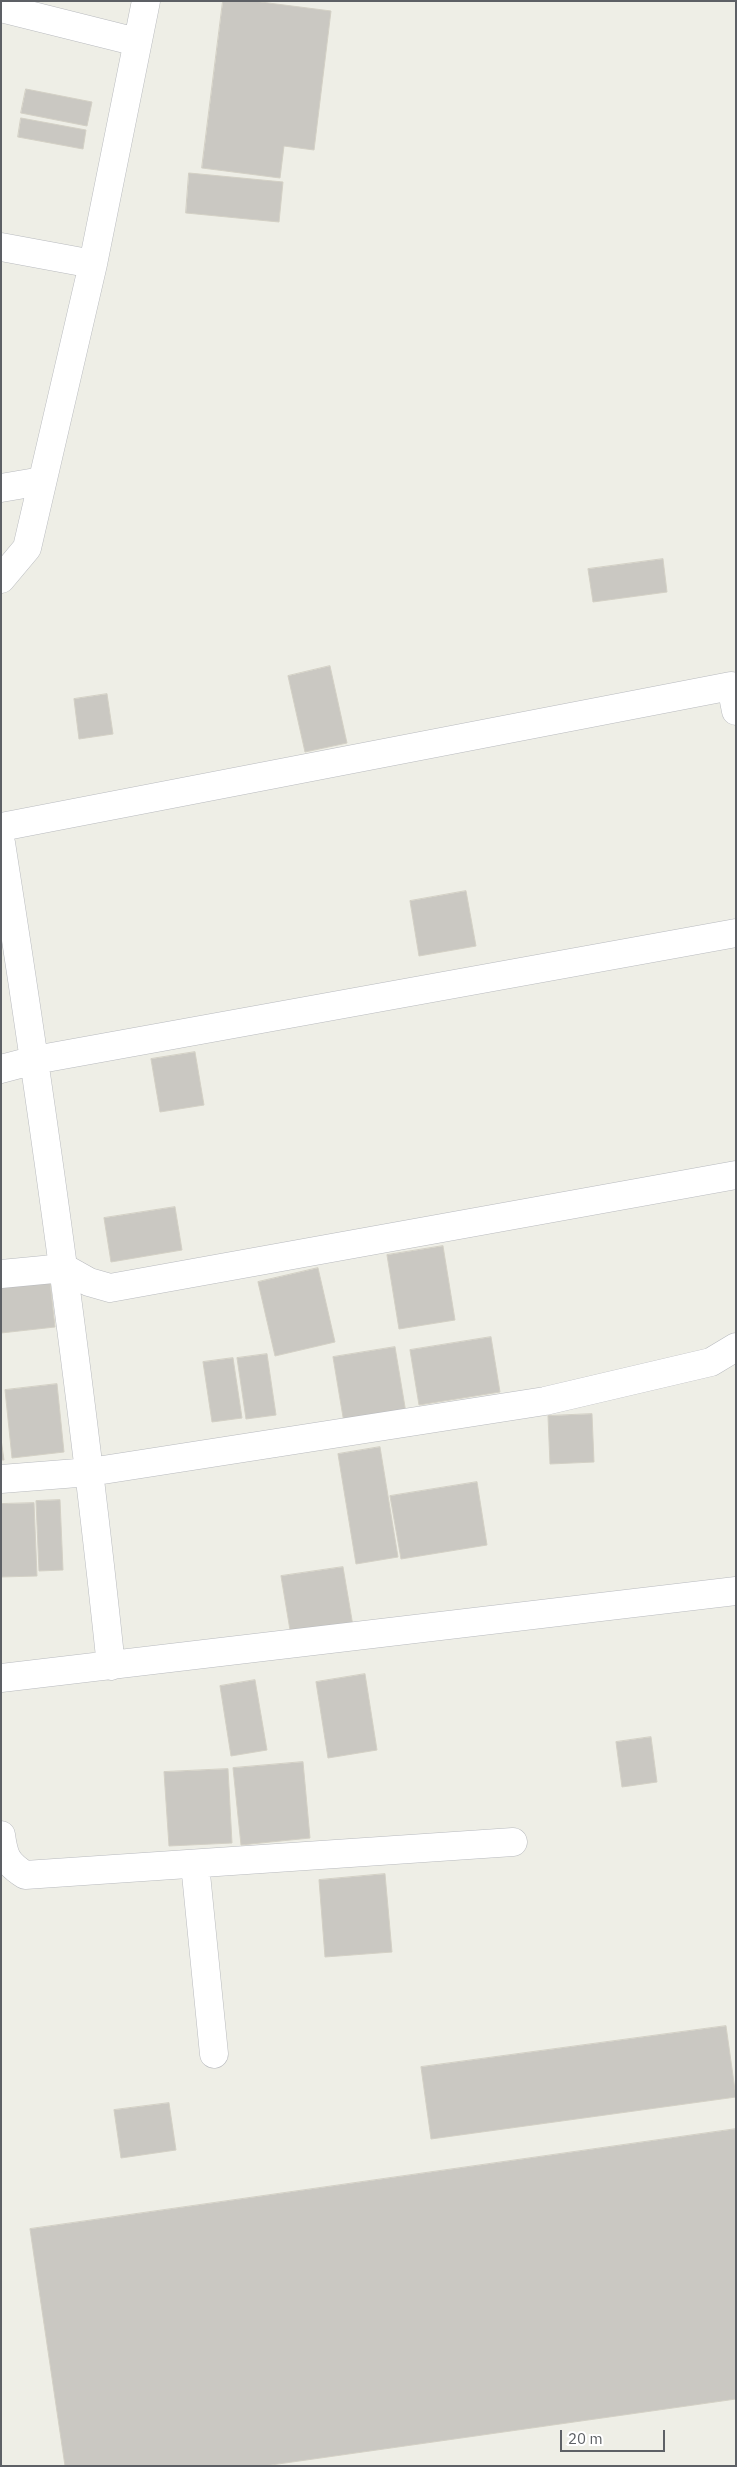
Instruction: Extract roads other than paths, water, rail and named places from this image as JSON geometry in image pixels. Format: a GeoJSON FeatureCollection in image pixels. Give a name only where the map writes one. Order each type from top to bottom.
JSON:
{"type":"FeatureCollection","features":[{"type":"Feature","properties":{"kind":"street"},"geometry":{"type":"LineString","coordinates":[[1,579],[27,548],[93,264],[146,1]]}},
{"type":"Feature","properties":{"kind":"street"},"geometry":{"type":"LineString","coordinates":[[1,8],[137,42]]}},
{"type":"Feature","properties":{"kind":"street"},"geometry":{"type":"LineString","coordinates":[[1,247],[93,264]]}},
{"type":"Feature","properties":{"kind":"street"},"geometry":{"type":"LineString","coordinates":[[1,488],[42,481]]}},
{"type":"Feature","properties":{"kind":"street"},"geometry":{"type":"LineString","coordinates":[[1,827],[731,686],[736,711]]}},
{"type":"Feature","properties":{"kind":"street"},"geometry":{"type":"LineString","coordinates":[[1,843],[35,1060],[64,1268],[90,1472],[111,1666]]}},
{"type":"Feature","properties":{"kind":"street"},"geometry":{"type":"LineString","coordinates":[[1,1069],[35,1060],[736,933]]}},
{"type":"Feature","properties":{"kind":"street"},"geometry":{"type":"LineString","coordinates":[[1,1274],[64,1268],[89,1282],[110,1288],[736,1175]]}},
{"type":"Feature","properties":{"kind":"street"},"geometry":{"type":"LineString","coordinates":[[1,1479],[90,1472],[545,1401],[711,1362],[736,1347]]}},
{"type":"Feature","properties":{"kind":"street"},"geometry":{"type":"LineString","coordinates":[[1,1678],[736,1592]]}},
{"type":"Feature","properties":{"kind":"street"},"geometry":{"type":"LineString","coordinates":[[1,1835],[4,1856],[14,1868],[25,1875],[513,1842]]}},
{"type":"Feature","properties":{"kind":"street"},"geometry":{"type":"LineString","coordinates":[[195,1864],[214,2054]]}}]}
